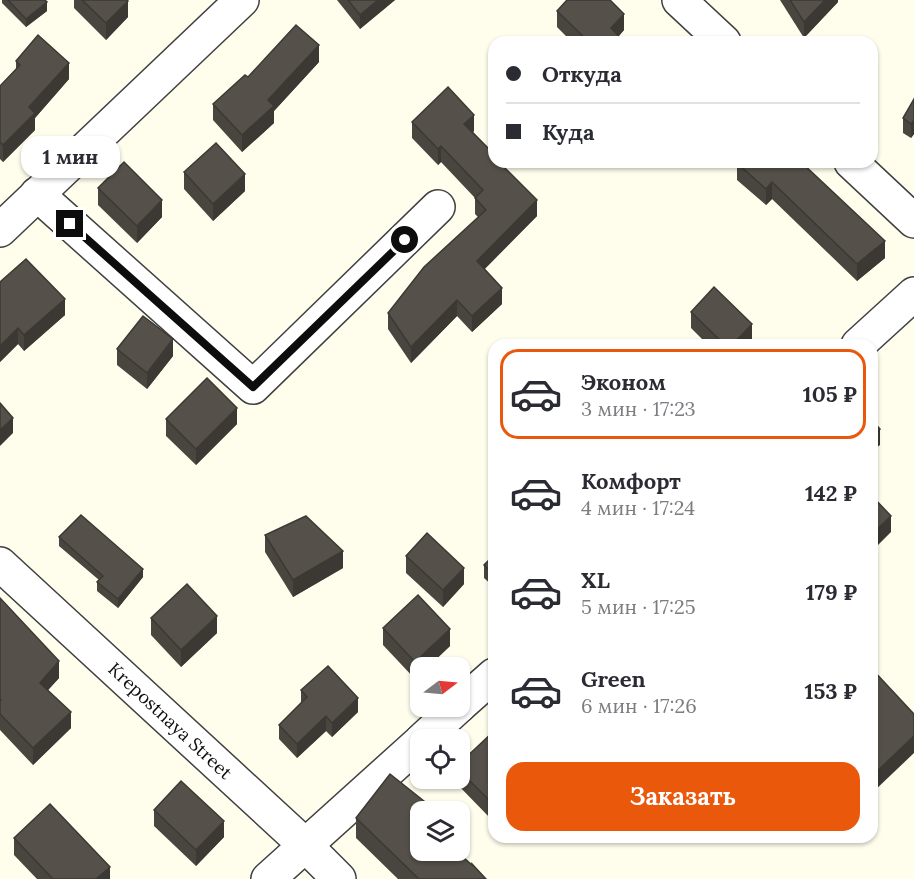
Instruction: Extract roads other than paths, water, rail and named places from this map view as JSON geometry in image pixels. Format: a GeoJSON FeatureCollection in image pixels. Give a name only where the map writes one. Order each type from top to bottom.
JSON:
{"type":"FeatureCollection","features":[{"type":"Feature","properties":{"kind":"street"},"geometry":{"type":"LineString","coordinates":[[0,230],[242,0]]}},
{"type":"Feature","properties":{"kind":"street"},"geometry":{"type":"LineString","coordinates":[[679,0],[718,36]]}},
{"type":"Feature","properties":{"kind":"street"},"geometry":{"type":"LineString","coordinates":[[858,168],[914,221]]}},
{"type":"Feature","properties":{"kind":"street"},"geometry":{"type":"LineString","coordinates":[[37,194],[253,387],[438,207]]}},
{"type":"Feature","properties":{"kind":"street"},"geometry":{"type":"LineString","coordinates":[[865,339],[914,294]]}},
{"type":"Feature","properties":{"kind":"street","name":"Krepostnaya Street"},"geometry":{"type":"LineString","coordinates":[[0,564],[339,879]]}},
{"type":"Feature","properties":{"kind":"street"},"geometry":{"type":"LineString","coordinates":[[470,696],[488,680]]}},
{"type":"Feature","properties":{"kind":"street"},"geometry":{"type":"LineString","coordinates":[[434,729],[447,717]]}},
{"type":"Feature","properties":{"kind":"street"},"geometry":{"type":"LineString","coordinates":[[268,879],[410,751]]}}]}
